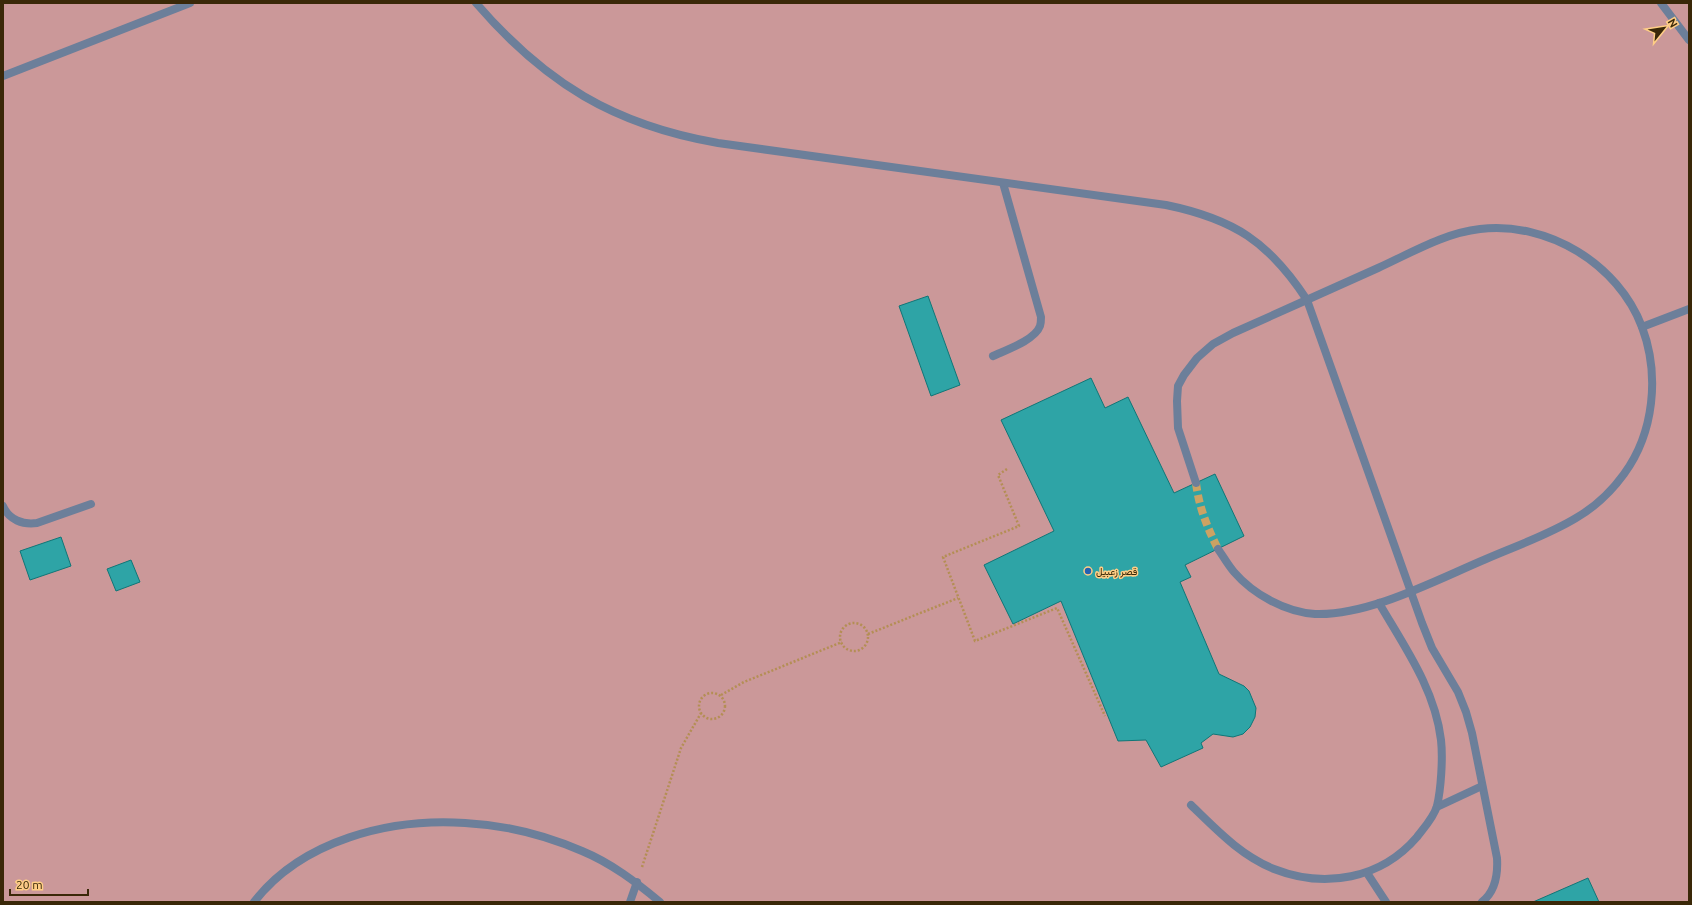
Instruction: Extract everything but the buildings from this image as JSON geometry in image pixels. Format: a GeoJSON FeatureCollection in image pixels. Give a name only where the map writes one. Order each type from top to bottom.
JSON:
{"type":"FeatureCollection","features":[{"type":"Feature","properties":{"kind":"street"},"geometry":{"type":"LineString","coordinates":[[3,76],[190,3]]}},
{"type":"Feature","properties":{"kind":"street"},"geometry":{"type":"LineString","coordinates":[[476,3],[499,29],[550,75],[579,94],[606,108],[632,121],[660,131],[718,144],[1166,205],[1191,210],[1214,218],[1242,232],[1258,243],[1277,260],[1293,279],[1307,300],[1410,591],[1432,648],[1458,692],[1466,712],[1472,733],[1497,858],[1498,872],[1494,887],[1482,902]]}},
{"type":"Feature","properties":{"kind":"street"},"geometry":{"type":"LineString","coordinates":[[1661,3],[1689,40]]}},
{"type":"Feature","properties":{"kind":"street"},"geometry":{"type":"LineString","coordinates":[[993,356],[1036,334],[1040,326],[1041,316],[1003,183]]}},
{"type":"Feature","properties":{"kind":"street"},"geometry":{"type":"LineString","coordinates":[[1196,483],[1178,428],[1177,401],[1178,386],[1184,374],[1197,358],[1213,344],[1233,333],[1442,238],[1481,229],[1501,228],[1541,234],[1560,242],[1578,251],[1594,263],[1614,282],[1633,309],[1642,327],[1652,370],[1650,413],[1645,434],[1636,454],[1612,490],[1596,504],[1560,528],[1379,603],[1353,610],[1333,613],[1313,614],[1297,611],[1262,596],[1245,583],[1232,570],[1218,549]]}},
{"type":"Feature","properties":{"kind":"street"},"geometry":{"type":"LineString","coordinates":[[1642,327],[1689,310]]}},
{"type":"Feature","properties":{"kind":"street"},"geometry":{"type":"LineString","coordinates":[[3,506],[16,520],[30,524],[37,523],[91,504]]}},
{"type":"Feature","properties":{"kind":"street"},"geometry":{"type":"LineString","coordinates":[[1191,805],[1235,847],[1254,860],[1275,869],[1298,876],[1321,879],[1344,878],[1367,873],[1389,862],[1409,847],[1424,828],[1437,807],[1442,765],[1441,740],[1436,716],[1428,692],[1417,669],[1379,603]]}},
{"type":"Feature","properties":{"kind":"street"},"geometry":{"type":"LineString","coordinates":[[1437,807],[1482,786]]}},
{"type":"Feature","properties":{"kind":"street"},"geometry":{"type":"LineString","coordinates":[[254,902],[279,876],[301,860],[326,846],[352,836],[379,830],[436,822],[465,822],[494,826],[553,839],[584,851],[612,866],[637,882],[660,902]]}},
{"type":"Feature","properties":{"kind":"street"},"geometry":{"type":"LineString","coordinates":[[1367,873],[1386,902]]}},
{"type":"Feature","properties":{"kind":"street"},"geometry":{"type":"LineString","coordinates":[[630,902],[637,882]]}},
{"type":"Feature","properties":{"kind":"path"},"geometry":{"type":"LineString","coordinates":[[1007,469],[998,475],[1019,526],[943,557],[975,641],[1057,608],[1105,716]]}},
{"type":"Feature","properties":{"kind":"path"},"geometry":{"type":"LineString","coordinates":[[868,634],[958,598]]}},
{"type":"Feature","properties":{"kind":"path"},"geometry":{"type":"LineString","coordinates":[[847,625],[860,625],[865,628],[868,634],[868,641],[859,651],[852,651],[846,648],[842,642],[841,636],[847,625]]}},
{"type":"Feature","properties":{"kind":"path"},"geometry":{"type":"LineString","coordinates":[[721,695],[744,682],[842,642]]}},
{"type":"Feature","properties":{"kind":"path"},"geometry":{"type":"LineString","coordinates":[[714,692],[721,695],[726,701],[722,716],[715,719],[707,718],[701,713],[699,706],[701,699],[706,693],[714,692]]}},
{"type":"Feature","properties":{"kind":"path"},"geometry":{"type":"LineString","coordinates":[[637,882],[681,748],[701,713]]}},
{"type":"Feature","properties":{"kind":"shaded area"},"geometry":{"type":"Polygon","coordinates":[[[3,3],[1689,3],[1689,902],[3,902],[3,3]]]}},
{"type":"Feature","properties":{"kind":"tunnel"},"geometry":{"type":"LineString","coordinates":[[1196,483],[1204,517],[1218,549]]}},
{"type":"Feature","properties":{"kind":"place","name":"قصر زعبيل"},"geometry":{"type":"Point","coordinates":[1088,571]}}]}
